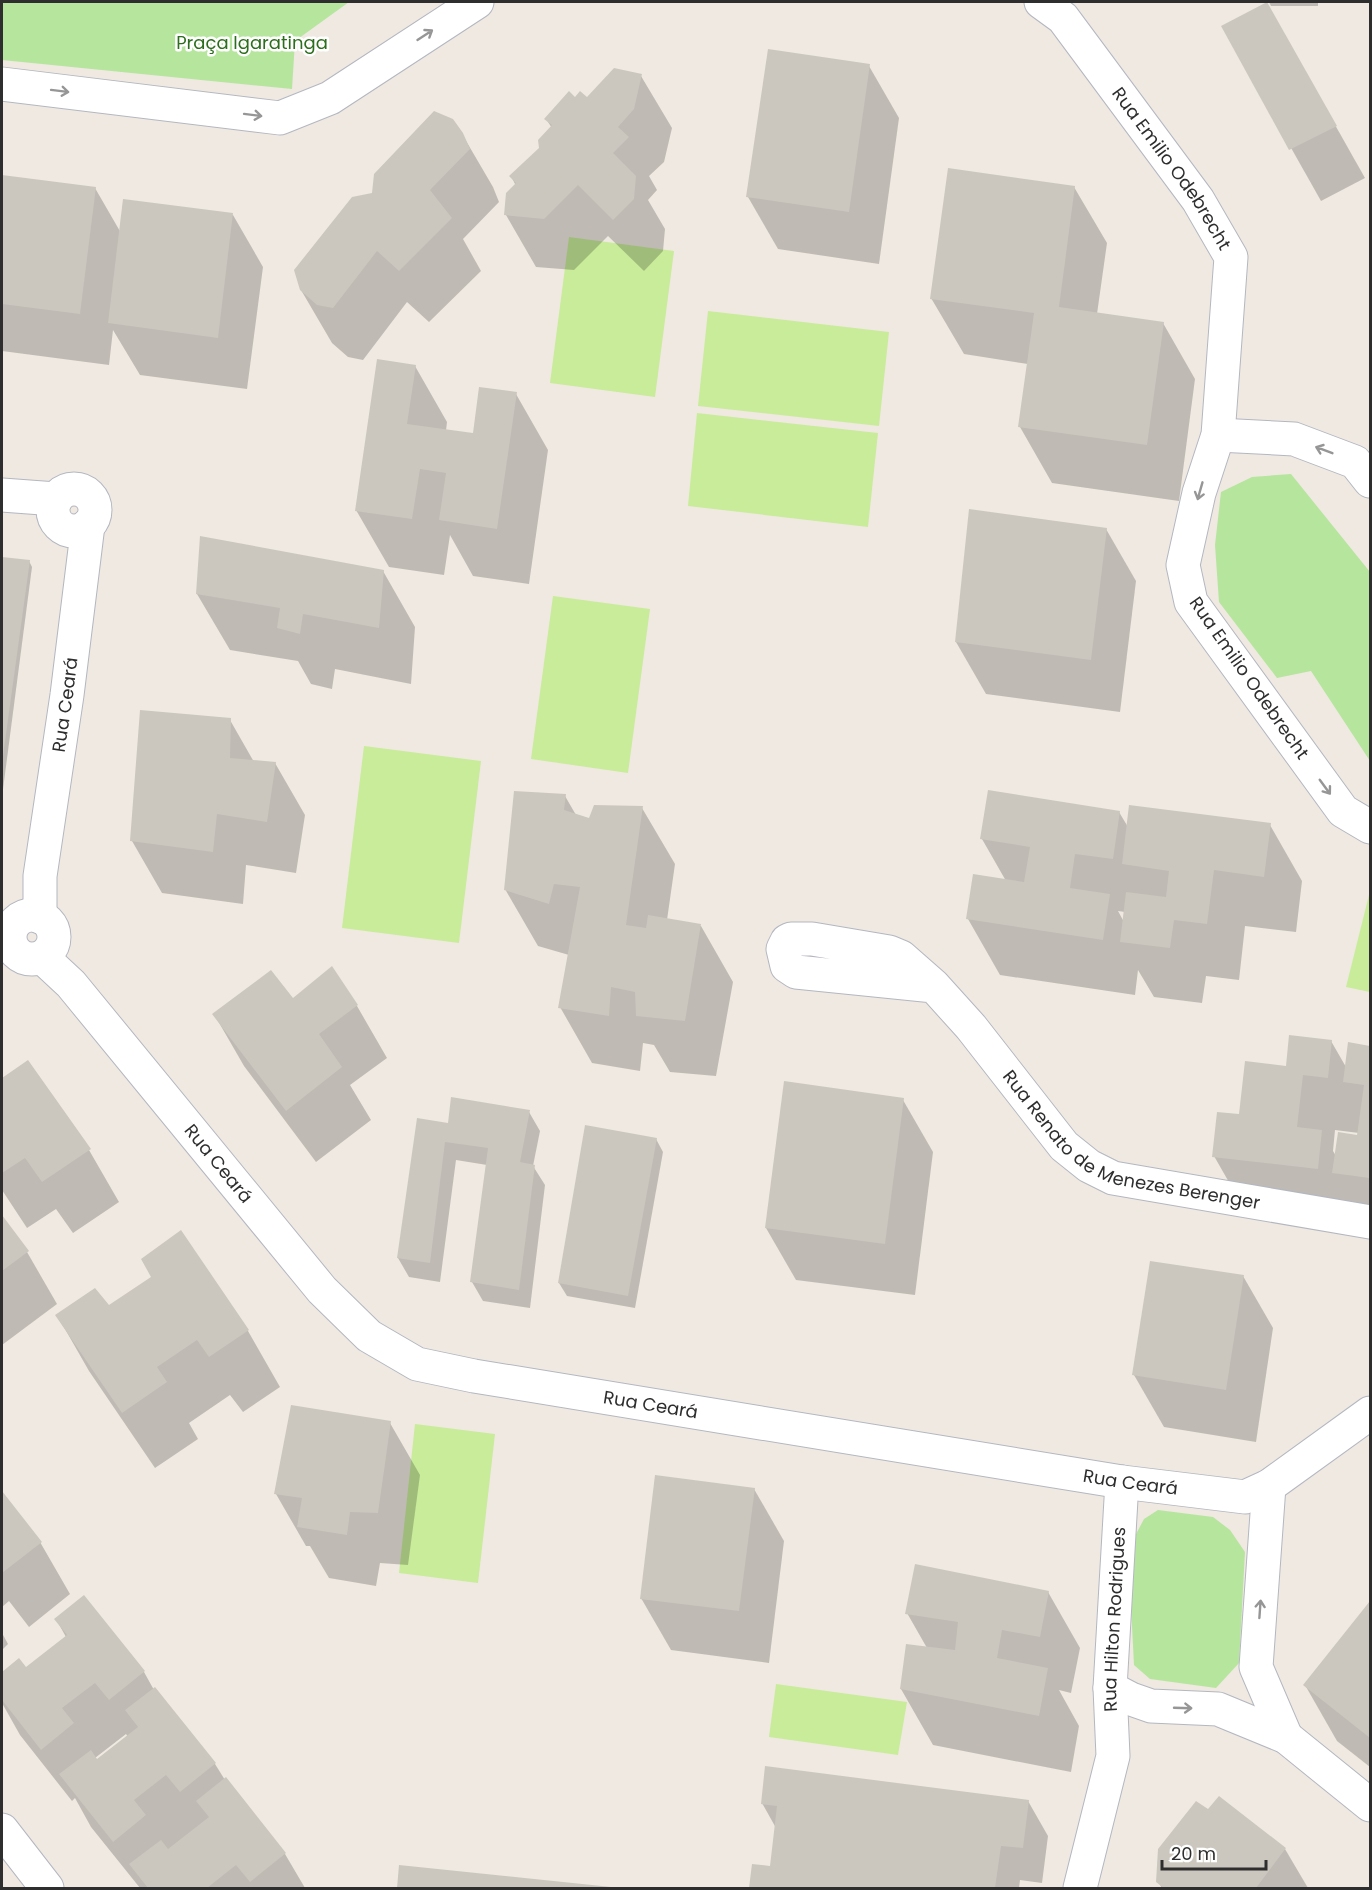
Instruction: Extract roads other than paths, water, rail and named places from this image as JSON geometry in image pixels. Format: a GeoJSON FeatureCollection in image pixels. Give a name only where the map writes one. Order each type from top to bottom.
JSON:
{"type":"FeatureCollection","features":[{"type":"Feature","properties":{"kind":"street"},"geometry":{"type":"LineString","coordinates":[[2,84],[280,118],[330,98],[477,2]]}},
{"type":"Feature","properties":{"kind":"street","name":"Rua Emilio Odebrecht"},"geometry":{"type":"LineString","coordinates":[[1041,2],[1063,18],[1070,27],[1198,200],[1231,257],[1218,435],[1199,493],[1183,565],[1191,602],[1342,811],[1371,827]]}},
{"type":"Feature","properties":{"kind":"street"},"geometry":{"type":"LineString","coordinates":[[1218,435],[1294,439],[1355,462],[1371,481]]}},
{"type":"Feature","properties":{"kind":"street","name":"Rua Ceará"},"geometry":{"type":"LineString","coordinates":[[5,496],[68,517],[82,568],[67,695],[34,916],[16,921],[10,932],[21,953],[71,984],[322,1290],[369,1336],[417,1364],[474,1376],[1122,1482],[1245,1497],[1269,1486],[1371,1413]]}},
{"type":"Feature","properties":{"kind":"street","name":"Rua Renato de Menezes Berenger"},"geometry":{"type":"LineString","coordinates":[[934,986],[971,1028],[1064,1146],[1089,1166],[1113,1178],[1371,1222]]}},
{"type":"Feature","properties":{"kind":"street","name":"Rua Hilton Rodrigues"},"geometry":{"type":"LineString","coordinates":[[1080,1888],[1113,1756],[1110,1688],[1122,1482]]}},
{"type":"Feature","properties":{"kind":"street"},"geometry":{"type":"LineString","coordinates":[[1218,1709],[1232,1704],[1244,1695],[1256,1667],[1269,1486]]}},
{"type":"Feature","properties":{"kind":"street"},"geometry":{"type":"LineString","coordinates":[[1256,1667],[1287,1737]]}},
{"type":"Feature","properties":{"kind":"street"},"geometry":{"type":"LineString","coordinates":[[1110,1688],[1151,1707],[1218,1709],[1287,1737],[1371,1805]]}},
{"type":"Feature","properties":{"kind":"street","name":"Rua Hilton Rodrigues"},"geometry":{"type":"LineString","coordinates":[[1113,1756],[1151,1707]]}},
{"type":"Feature","properties":{"kind":"street"},"geometry":{"type":"LineString","coordinates":[[2,1830],[47,1888]]}},
{"type":"Feature","properties":{"kind":"park label","name":"Praça Igaratinga"},"geometry":{"type":"Point","coordinates":[252,43]}}]}
